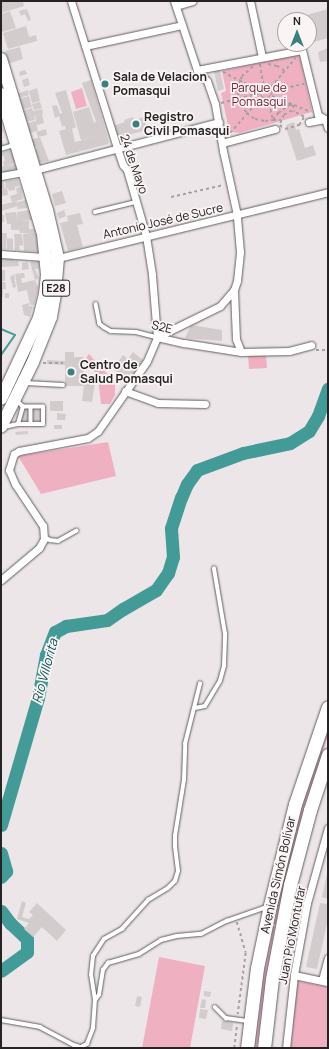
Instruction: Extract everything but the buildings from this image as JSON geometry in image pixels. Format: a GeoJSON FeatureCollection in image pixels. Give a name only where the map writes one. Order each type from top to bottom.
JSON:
{"type":"FeatureCollection","features":[{"type":"Feature","properties":{"kind":"highway","name":"Avenida Simón Bolívar"},"geometry":{"type":"LineString","coordinates":[[247,1048],[257,968],[270,905],[295,804],[328,707]]}},
{"type":"Feature","properties":{"kind":"highway","name":"Avenida Simón Bolívar"},"geometry":{"type":"LineString","coordinates":[[264,1048],[272,979],[290,885],[310,810],[328,755]]}},
{"type":"Feature","properties":{"kind":"main road","name":"E28"},"geometry":{"type":"LineString","coordinates":[[1,59],[30,171]]}},
{"type":"Feature","properties":{"kind":"main road","name":"E28"},"geometry":{"type":"LineString","coordinates":[[1,94],[17,144],[30,171],[54,236],[52,258],[40,318],[2,397]]}},
{"type":"Feature","properties":{"kind":"main road","name":"E28"},"geometry":{"type":"LineString","coordinates":[[1,427],[17,402],[23,382],[33,362],[51,317],[56,294],[52,258]]}},
{"type":"Feature","properties":{"kind":"main road"},"geometry":{"type":"LineString","coordinates":[[2,397],[17,402]]}},
{"type":"Feature","properties":{"kind":"street","name":"24 de Mayo"},"geometry":{"type":"LineString","coordinates":[[71,1],[117,148],[123,165],[127,170],[146,236],[157,337]]}},
{"type":"Feature","properties":{"kind":"street"},"geometry":{"type":"LineString","coordinates":[[192,1],[175,4],[197,70],[207,80],[215,104],[237,215],[240,252],[239,272],[234,290],[236,339],[241,352]]}},
{"type":"Feature","properties":{"kind":"street"},"geometry":{"type":"LineString","coordinates":[[250,1],[260,60]]}},
{"type":"Feature","properties":{"kind":"street"},"geometry":{"type":"LineString","coordinates":[[85,46],[182,25]]}},
{"type":"Feature","properties":{"kind":"street"},"geometry":{"type":"LineString","coordinates":[[197,70],[260,60],[294,52]]}},
{"type":"Feature","properties":{"kind":"street"},"geometry":{"type":"LineString","coordinates":[[302,52],[318,115],[325,119],[328,128]]}},
{"type":"Feature","properties":{"kind":"street"},"geometry":{"type":"LineString","coordinates":[[310,122],[325,119]]}},
{"type":"Feature","properties":{"kind":"street"},"geometry":{"type":"LineString","coordinates":[[1,176],[30,171],[219,122]]}},
{"type":"Feature","properties":{"kind":"street"},"geometry":{"type":"LineString","coordinates":[[222,143],[275,129]]}},
{"type":"Feature","properties":{"kind":"street","name":"Antonio José de Sucre"},"geometry":{"type":"LineString","coordinates":[[1,254],[52,258],[237,215],[328,192]]}},
{"type":"Feature","properties":{"kind":"street"},"geometry":{"type":"LineString","coordinates":[[1,580],[39,548],[44,536],[43,526],[14,484],[9,470],[14,454],[19,451],[88,438],[98,431],[147,361],[157,337],[220,306],[234,290]]}},
{"type":"Feature","properties":{"kind":"street","name":"S2E"},"geometry":{"type":"LineString","coordinates":[[157,337],[184,344],[241,352],[289,351],[312,347]]}},
{"type":"Feature","properties":{"kind":"street"},"geometry":{"type":"LineString","coordinates":[[125,392],[158,403],[205,404]]}},
{"type":"Feature","properties":{"kind":"street","name":"Juan Pio Montufar"},"geometry":{"type":"LineString","coordinates":[[286,1048],[294,975],[307,903],[327,838],[328,828]]}},
{"type":"Feature","properties":{"kind":"street"},"geometry":{"type":"LineString","coordinates":[[294,975],[325,981],[328,958]]}},
{"type":"Feature","properties":{"kind":"lane"},"geometry":{"type":"LineString","coordinates":[[1,149],[17,144]]}},
{"type":"Feature","properties":{"kind":"lane"},"geometry":{"type":"LineString","coordinates":[[95,212],[136,202]]}},
{"type":"Feature","properties":{"kind":"lane","name":"S2E"},"geometry":{"type":"LineString","coordinates":[[96,304],[100,324],[104,328],[111,331],[136,332],[157,337]]}},
{"type":"Feature","properties":{"kind":"lane"},"geometry":{"type":"LineString","coordinates":[[23,382],[39,385],[63,385]]}},
{"type":"Feature","properties":{"kind":"lane"},"geometry":{"type":"LineString","coordinates":[[1,427],[18,424],[43,424],[43,407],[31,407],[17,402],[18,424]]}},
{"type":"Feature","properties":{"kind":"lane"},"geometry":{"type":"LineString","coordinates":[[31,407],[31,424]]}},
{"type":"Feature","properties":{"kind":"lane"},"geometry":{"type":"LineString","coordinates":[[44,536],[50,540],[58,541],[76,531]]}},
{"type":"Feature","properties":{"kind":"lane"},"geometry":{"type":"LineString","coordinates":[[196,708],[205,706],[220,681],[224,666],[225,634],[214,569]]}},
{"type":"Feature","properties":{"kind":"lane"},"geometry":{"type":"LineString","coordinates":[[1,1020],[40,1027],[74,1045],[81,1047],[87,1044],[91,1036],[95,1000],[91,966],[93,956],[97,948],[104,939],[122,929],[148,900],[168,888],[175,881],[178,871],[175,847],[176,824],[184,780],[185,744],[196,708],[200,684]]}},
{"type":"Feature","properties":{"kind":"lane"},"geometry":{"type":"LineString","coordinates":[[95,1000],[99,995],[103,970],[108,963],[139,954],[161,940],[177,936],[201,934],[270,905]]}},
{"type":"Feature","properties":{"kind":"lane"},"geometry":{"type":"LineString","coordinates":[[215,1007],[226,1018],[250,1022]]}},
{"type":"Feature","properties":{"kind":"path"},"geometry":{"type":"LineString","coordinates":[[271,88],[300,52]]}},
{"type":"Feature","properties":{"kind":"path"},"geometry":{"type":"LineString","coordinates":[[260,60],[240,81],[238,86],[241,106],[255,119],[281,120]]}},
{"type":"Feature","properties":{"kind":"path"},"geometry":{"type":"LineString","coordinates":[[215,104],[260,92],[264,86],[260,60]]}},
{"type":"Feature","properties":{"kind":"path"},"geometry":{"type":"LineString","coordinates":[[268,64],[277,66],[285,71]]}},
{"type":"Feature","properties":{"kind":"path"},"geometry":{"type":"LineString","coordinates":[[222,65],[223,74],[260,92],[262,97]]}},
{"type":"Feature","properties":{"kind":"path"},"geometry":{"type":"LineString","coordinates":[[273,91],[310,82]]}},
{"type":"Feature","properties":{"kind":"path"},"geometry":{"type":"LineString","coordinates":[[264,86],[271,88],[273,91],[272,96]]}},
{"type":"Feature","properties":{"kind":"path"},"geometry":{"type":"LineString","coordinates":[[262,97],[268,98],[272,96],[318,115]]}},
{"type":"Feature","properties":{"kind":"path"},"geometry":{"type":"LineString","coordinates":[[222,143],[262,97]]}},
{"type":"Feature","properties":{"kind":"path"},"geometry":{"type":"LineString","coordinates":[[268,98],[275,129]]}},
{"type":"Feature","properties":{"kind":"path"},"geometry":{"type":"LineString","coordinates":[[293,105],[295,112]]}},
{"type":"Feature","properties":{"kind":"path"},"geometry":{"type":"LineString","coordinates":[[273,120],[281,110],[293,105]]}},
{"type":"Feature","properties":{"kind":"path"},"geometry":{"type":"LineString","coordinates":[[295,112],[304,117],[299,125],[285,129],[280,125],[281,120],[287,113],[295,112]]}},
{"type":"Feature","properties":{"kind":"path"},"geometry":{"type":"LineString","coordinates":[[171,197],[230,183]]}},
{"type":"Feature","properties":{"kind":"path"},"geometry":{"type":"LineString","coordinates":[[312,347],[328,350]]}},
{"type":"Feature","properties":{"kind":"path"},"geometry":{"type":"LineString","coordinates":[[33,362],[64,364]]}},
{"type":"Feature","properties":{"kind":"path"},"geometry":{"type":"LineString","coordinates":[[234,1048],[246,953],[236,919]]}},
{"type":"Feature","properties":{"kind":"green space","name":"Parque de Pomasqui"},"geometry":{"type":"Polygon","coordinates":[[[295,55],[300,57],[312,112],[239,133],[229,130],[221,93],[226,91],[222,71],[295,55]]]}},
{"type":"Feature","properties":{"kind":"green space"},"geometry":{"type":"Polygon","coordinates":[[[82,88],[87,106],[76,109],[71,92],[82,88]]]}},
{"type":"Feature","properties":{"kind":"green space"},"geometry":{"type":"Polygon","coordinates":[[[89,354],[115,384],[115,395],[110,404],[101,404],[98,378],[86,358],[89,354]]]}},
{"type":"Feature","properties":{"kind":"green space"},"geometry":{"type":"Polygon","coordinates":[[[266,354],[267,368],[249,369],[248,355],[266,354]]]}},
{"type":"Feature","properties":{"kind":"green space"},"geometry":{"type":"Polygon","coordinates":[[[108,442],[116,476],[41,494],[18,456],[108,442]]]}},
{"type":"Feature","properties":{"kind":"green space"},"geometry":{"type":"Polygon","coordinates":[[[328,721],[328,735],[297,834],[274,932],[257,1048],[253,1048],[269,931],[292,832],[328,721]]]}},
{"type":"Feature","properties":{"kind":"green space"},"geometry":{"type":"Polygon","coordinates":[[[159,957],[205,966],[190,1048],[142,1048],[159,957]]]}},
{"type":"Feature","properties":{"kind":"green space"},"geometry":{"type":"Polygon","coordinates":[[[297,981],[328,987],[328,1048],[291,1048],[297,981]]]}},
{"type":"Feature","properties":{"kind":"waterway"},"geometry":{"type":"LineString","coordinates":[[1,329],[15,335],[1,355]]}},
{"type":"Feature","properties":{"kind":"waterway","name":"Río Villorita"},"geometry":{"type":"LineString","coordinates":[[1,825],[38,698],[46,655],[55,632],[66,626],[107,620],[156,590],[168,573],[173,557],[171,528],[181,498],[187,484],[197,470],[243,453],[290,443],[309,431],[318,416],[328,389]]}},
{"type":"Feature","properties":{"kind":"waterway","name":"Río Villorita"},"geometry":{"type":"LineString","coordinates":[[1,853],[6,871],[1,877]]}},
{"type":"Feature","properties":{"kind":"waterway","name":"Río Villorita"},"geometry":{"type":"LineString","coordinates":[[1,911],[10,923],[27,939],[27,952],[1,971]]}},
{"type":"Feature","properties":{"kind":"place","name":"Sala de Velacion Pomasqui"},"geometry":{"type":"Point","coordinates":[105,84]}},
{"type":"Feature","properties":{"kind":"place","name":"Registro Civil Pomasqui"},"geometry":{"type":"Point","coordinates":[136,124]}},
{"type":"Feature","properties":{"kind":"place","name":"Centro de Salud Pomasqui"},"geometry":{"type":"Point","coordinates":[71,372]}}]}
